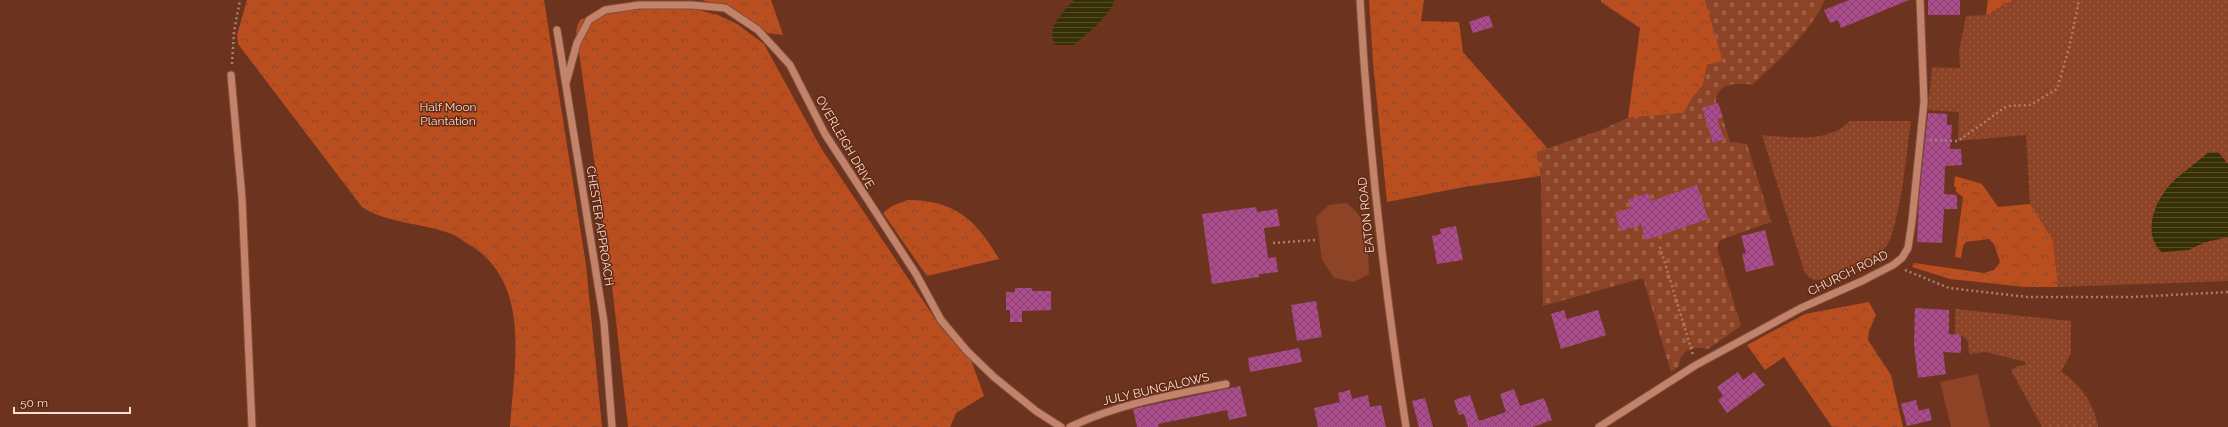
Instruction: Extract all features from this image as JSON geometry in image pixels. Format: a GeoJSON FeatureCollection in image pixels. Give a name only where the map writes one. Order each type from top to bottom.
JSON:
{"type":"FeatureCollection","features":[{"type":"Feature","properties":{"kind":"street","name":"EATON ROAD"},"geometry":{"type":"LineString","coordinates":[[1360,0],[1366,104],[1378,221],[1406,427]]}},
{"type":"Feature","properties":{"kind":"street","name":"CHURCH ROAD"},"geometry":{"type":"LineString","coordinates":[[1599,427],[1696,365],[1801,308],[1857,284],[1893,265],[1902,258],[1908,248],[1924,102],[1920,0]]}},
{"type":"Feature","properties":{"kind":"street","name":"OVERLEIGH DRIVE"},"geometry":{"type":"LineString","coordinates":[[566,83],[577,43],[589,20],[605,10],[639,5],[692,5],[725,8],[758,30],[790,65],[825,134],[916,274],[941,320],[967,351],[994,376],[1036,411],[1060,427]]}},
{"type":"Feature","properties":{"kind":"street","name":"CHESTER APPROACH"},"geometry":{"type":"LineString","coordinates":[[557,30],[604,322],[612,427]]}},
{"type":"Feature","properties":{"kind":"street"},"geometry":{"type":"LineString","coordinates":[[231,75],[242,198],[252,427]]}},
{"type":"Feature","properties":{"kind":"street","name":"JULY BUNGALOWS"},"geometry":{"type":"LineString","coordinates":[[1070,427],[1096,414],[1122,406],[1226,384]]}},
{"type":"Feature","properties":{"kind":"path"},"geometry":{"type":"LineString","coordinates":[[231,75],[234,32],[240,0]]}},
{"type":"Feature","properties":{"kind":"path"},"geometry":{"type":"LineString","coordinates":[[1919,139],[1958,140],[2007,106],[2030,105],[2057,89],[2069,48],[2078,0]]}},
{"type":"Feature","properties":{"kind":"path"},"geometry":{"type":"LineString","coordinates":[[1273,243],[1316,240]]}},
{"type":"Feature","properties":{"kind":"path"},"geometry":{"type":"LineString","coordinates":[[1660,247],[1696,365]]}},
{"type":"Feature","properties":{"kind":"path"},"geometry":{"type":"LineString","coordinates":[[1893,265],[1949,288],[2027,297],[2132,297],[2228,292]]}},
{"type":"Feature","properties":{"kind":"green space","name":"Half Moon Plantation"},"geometry":{"type":"Polygon","coordinates":[[[247,0],[544,0],[586,265],[602,427],[510,427],[514,378],[515,327],[511,303],[503,281],[490,261],[470,245],[454,235],[393,220],[362,207],[238,44],[237,35],[247,0]]]}},
{"type":"Feature","properties":{"kind":"green space"},"geometry":{"type":"Polygon","coordinates":[[[702,0],[771,0],[783,35],[768,33],[738,13],[702,0]]]}},
{"type":"Feature","properties":{"kind":"green space"},"geometry":{"type":"Polygon","coordinates":[[[1369,0],[1424,0],[1421,21],[1459,22],[1463,52],[1548,149],[1537,152],[1541,176],[1464,187],[1387,202],[1373,63],[1369,0]]]}},
{"type":"Feature","properties":{"kind":"green space"},"geometry":{"type":"Polygon","coordinates":[[[1601,0],[1705,0],[1723,61],[1707,65],[1703,85],[1691,100],[1684,113],[1628,118],[1640,28],[1601,2],[1601,0]]]}},
{"type":"Feature","properties":{"kind":"green space"},"geometry":{"type":"Polygon","coordinates":[[[1705,0],[1825,0],[1811,24],[1793,46],[1752,85],[1728,85],[1719,91],[1716,103],[1718,103],[1730,142],[1747,144],[1771,222],[1720,240],[1717,248],[1741,326],[1708,349],[1693,348],[1689,350],[1682,356],[1679,366],[1671,372],[1643,278],[1543,306],[1541,176],[1537,152],[1601,130],[1628,118],[1684,113],[1691,100],[1703,85],[1707,65],[1723,61],[1705,0]]]}},
{"type":"Feature","properties":{"kind":"green space"},"geometry":{"type":"Polygon","coordinates":[[[1988,0],[2228,0],[2228,281],[2058,287],[2053,240],[2030,204],[2026,135],[1958,141],[1959,112],[1928,110],[1932,67],[1960,68],[1959,52],[1966,16],[1986,15],[1988,0]]]}},
{"type":"Feature","properties":{"kind":"green space"},"geometry":{"type":"Polygon","coordinates":[[[1988,0],[2012,0],[1986,15],[1988,0]]]}},
{"type":"Feature","properties":{"kind":"green space"},"geometry":{"type":"Polygon","coordinates":[[[667,8],[694,9],[718,15],[737,24],[764,44],[821,148],[942,329],[971,360],[984,396],[956,413],[950,427],[628,427],[613,294],[576,31],[581,19],[623,10],[667,8]]]}},
{"type":"Feature","properties":{"kind":"green space"},"geometry":{"type":"Polygon","coordinates":[[[1850,121],[1911,121],[1899,208],[1890,240],[1884,249],[1878,254],[1862,263],[1821,280],[1813,279],[1807,276],[1804,271],[1762,135],[1797,138],[1820,136],[1841,128],[1850,121]]]}},
{"type":"Feature","properties":{"kind":"green space"},"geometry":{"type":"Polygon","coordinates":[[[1955,176],[1982,184],[1998,207],[2030,204],[2053,240],[2058,287],[2025,287],[1950,279],[1912,267],[1914,263],[1984,273],[1994,270],[2000,262],[1994,244],[1989,239],[1966,242],[1963,246],[1961,258],[1955,257],[1963,197],[1956,192],[1956,187],[1954,187],[1955,176]]]}},
{"type":"Feature","properties":{"kind":"green space"},"geometry":{"type":"Polygon","coordinates":[[[907,200],[938,204],[951,208],[962,214],[982,233],[999,259],[927,276],[883,213],[892,206],[907,200]]]}},
{"type":"Feature","properties":{"kind":"green space"},"geometry":{"type":"Polygon","coordinates":[[[1346,203],[1360,218],[1364,226],[1368,244],[1369,274],[1354,282],[1334,278],[1322,260],[1316,217],[1329,205],[1346,203]]]}},
{"type":"Feature","properties":{"kind":"green space"},"geometry":{"type":"Polygon","coordinates":[[[1869,302],[1876,315],[1869,331],[1868,340],[1891,375],[1903,427],[1832,427],[1784,357],[1765,370],[1747,345],[1805,314],[1869,302]]]}},
{"type":"Feature","properties":{"kind":"green space"},"geometry":{"type":"Polygon","coordinates":[[[1955,309],[2071,321],[2071,353],[2061,372],[2075,382],[2086,395],[2093,410],[2098,427],[2042,427],[2011,370],[2018,366],[2025,365],[2026,362],[1986,352],[1969,354],[1968,341],[1961,335],[1955,335],[1955,309]]]}},
{"type":"Feature","properties":{"kind":"green space"},"geometry":{"type":"Polygon","coordinates":[[[1978,374],[1990,427],[1951,427],[1940,382],[1978,374]]]}},
{"type":"Feature","properties":{"kind":"shaded area"},"geometry":{"type":"Polygon","coordinates":[[[1074,0],[1114,0],[1112,6],[1103,18],[1074,45],[1055,45],[1052,32],[1054,26],[1060,15],[1074,0]]]}},
{"type":"Feature","properties":{"kind":"shaded area"},"geometry":{"type":"Polygon","coordinates":[[[2209,152],[2218,152],[2228,164],[2228,237],[2206,242],[2188,250],[2162,252],[2156,246],[2152,231],[2152,222],[2160,198],[2175,180],[2209,152]]]}},
{"type":"Feature","properties":{"kind":"building"},"geometry":{"type":"Polygon","coordinates":[[[1849,0],[1909,0],[1841,28],[1838,20],[1830,23],[1824,10],[1849,0]]]}},
{"type":"Feature","properties":{"kind":"building"},"geometry":{"type":"Polygon","coordinates":[[[1928,0],[1960,0],[1960,15],[1928,15],[1928,0]]]}},
{"type":"Feature","properties":{"kind":"building"},"geometry":{"type":"Polygon","coordinates":[[[1489,15],[1493,27],[1473,33],[1469,22],[1489,15]]]}},
{"type":"Feature","properties":{"kind":"building"},"geometry":{"type":"Polygon","coordinates":[[[1718,103],[1723,117],[1717,119],[1724,139],[1713,143],[1702,108],[1718,103]]]}},
{"type":"Feature","properties":{"kind":"building"},"geometry":{"type":"Polygon","coordinates":[[[1928,113],[1947,114],[1947,125],[1952,125],[1950,149],[1961,149],[1962,165],[1945,166],[1944,194],[1957,195],[1957,209],[1944,209],[1942,243],[1917,242],[1919,199],[1928,113]]]}},
{"type":"Feature","properties":{"kind":"building"},"geometry":{"type":"Polygon","coordinates":[[[1697,185],[1708,219],[1646,240],[1641,225],[1621,231],[1615,213],[1631,208],[1628,200],[1648,193],[1651,201],[1697,185]]]}},
{"type":"Feature","properties":{"kind":"building"},"geometry":{"type":"Polygon","coordinates":[[[1256,207],[1257,212],[1277,209],[1280,226],[1264,228],[1268,258],[1276,257],[1278,272],[1259,274],[1259,277],[1212,284],[1202,214],[1256,207]]]}},
{"type":"Feature","properties":{"kind":"building"},"geometry":{"type":"Polygon","coordinates":[[[1456,226],[1463,260],[1437,264],[1432,236],[1441,234],[1440,229],[1456,226]]]}},
{"type":"Feature","properties":{"kind":"building"},"geometry":{"type":"Polygon","coordinates":[[[1765,230],[1774,265],[1746,272],[1742,254],[1746,253],[1741,236],[1765,230]]]}},
{"type":"Feature","properties":{"kind":"building"},"geometry":{"type":"Polygon","coordinates":[[[1015,288],[1032,288],[1032,291],[1051,291],[1051,310],[1022,311],[1022,322],[1010,322],[1010,310],[1006,310],[1006,292],[1015,292],[1015,288]]]}},
{"type":"Feature","properties":{"kind":"building"},"geometry":{"type":"Polygon","coordinates":[[[1316,301],[1322,337],[1297,341],[1291,305],[1316,301]]]}},
{"type":"Feature","properties":{"kind":"building"},"geometry":{"type":"Polygon","coordinates":[[[1915,308],[1949,310],[1949,334],[1961,335],[1961,353],[1943,352],[1946,374],[1918,378],[1914,345],[1915,308]]]}},
{"type":"Feature","properties":{"kind":"building"},"geometry":{"type":"Polygon","coordinates":[[[1564,310],[1567,319],[1598,310],[1606,335],[1561,349],[1551,314],[1564,310]]]}},
{"type":"Feature","properties":{"kind":"building"},"geometry":{"type":"Polygon","coordinates":[[[1299,348],[1302,362],[1250,372],[1248,358],[1299,348]]]}},
{"type":"Feature","properties":{"kind":"building"},"geometry":{"type":"Polygon","coordinates":[[[1738,372],[1743,380],[1754,372],[1765,385],[1727,413],[1718,400],[1723,396],[1717,387],[1738,372]]]}},
{"type":"Feature","properties":{"kind":"building"},"geometry":{"type":"Polygon","coordinates":[[[1240,386],[1247,416],[1229,420],[1227,410],[1158,424],[1159,427],[1137,427],[1133,409],[1240,386]]]}},
{"type":"Feature","properties":{"kind":"building"},"geometry":{"type":"Polygon","coordinates":[[[1514,389],[1520,406],[1544,398],[1552,420],[1533,427],[1468,427],[1464,414],[1459,415],[1454,400],[1470,395],[1479,421],[1506,412],[1500,394],[1514,389]]]}},
{"type":"Feature","properties":{"kind":"building"},"geometry":{"type":"Polygon","coordinates":[[[1350,390],[1352,399],[1368,395],[1370,407],[1381,405],[1386,427],[1318,427],[1314,408],[1340,402],[1338,393],[1350,390]]]}},
{"type":"Feature","properties":{"kind":"building"},"geometry":{"type":"Polygon","coordinates":[[[1425,398],[1433,427],[1419,427],[1412,401],[1425,398]]]}},
{"type":"Feature","properties":{"kind":"building"},"geometry":{"type":"Polygon","coordinates":[[[1916,400],[1919,411],[1929,408],[1932,420],[1907,426],[1901,404],[1916,400]]]}}]}
